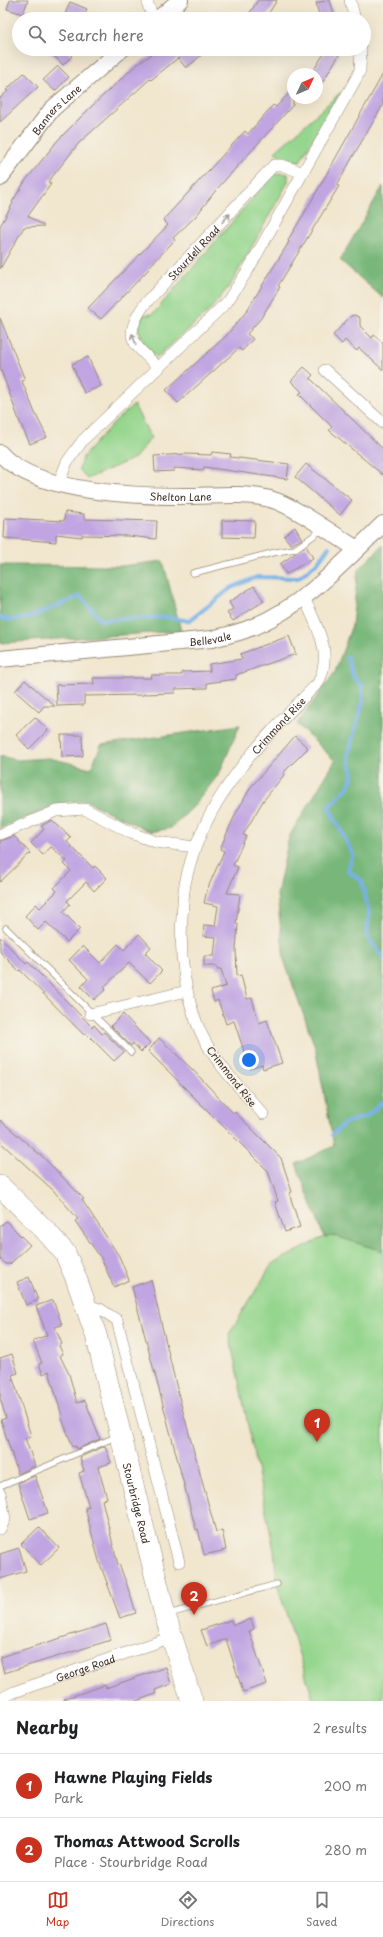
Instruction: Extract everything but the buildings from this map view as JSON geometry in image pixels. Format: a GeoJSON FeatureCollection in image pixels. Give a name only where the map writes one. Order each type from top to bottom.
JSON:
{"type":"FeatureCollection","features":[{"type":"Feature","properties":{"kind":"highway","name":"Stourbridge Road"},"geometry":{"type":"LineString","coordinates":[[0,1186],[45,1230],[64,1253],[76,1278],[96,1335],[122,1435],[165,1615],[192,1701]]}},
{"type":"Feature","properties":{"kind":"street"},"geometry":{"type":"LineString","coordinates":[[148,0],[148,5],[151,12]]}},
{"type":"Feature","properties":{"kind":"street"},"geometry":{"type":"LineString","coordinates":[[166,12],[180,0]]}},
{"type":"Feature","properties":{"kind":"street"},"geometry":{"type":"LineString","coordinates":[[350,0],[353,12]]}},
{"type":"Feature","properties":{"kind":"street","name":"Banners Lane"},"geometry":{"type":"LineString","coordinates":[[0,178],[52,109],[114,56]]}},
{"type":"Feature","properties":{"kind":"street"},"geometry":{"type":"LineString","coordinates":[[58,485],[66,462],[83,440],[227,302],[248,270],[357,77],[360,70],[361,56]]}},
{"type":"Feature","properties":{"kind":"street","name":"Stourdell Road"},"geometry":{"type":"LineString","coordinates":[[159,368],[136,345],[132,338],[131,328],[133,320],[144,305],[274,165],[282,165],[303,173]]}},
{"type":"Feature","properties":{"kind":"street"},"geometry":{"type":"LineString","coordinates":[[325,370],[383,423]]}},
{"type":"Feature","properties":{"kind":"street","name":"Shelton Lane"},"geometry":{"type":"LineString","coordinates":[[0,453],[6,460],[23,471],[58,485],[86,490],[160,496],[247,495],[270,499],[284,504],[357,550]]}},
{"type":"Feature","properties":{"kind":"street","name":"Bellevale"},"geometry":{"type":"LineString","coordinates":[[0,659],[212,639],[252,627],[288,609],[304,597],[357,550],[383,524]]}},
{"type":"Feature","properties":{"kind":"street","name":"Crimmond Rise"},"geometry":{"type":"LineString","coordinates":[[263,1114],[238,1086],[212,1052],[201,1033],[187,991],[180,949],[181,928],[185,884],[195,847],[205,821],[232,778],[257,746],[318,682],[323,673],[326,659],[323,642],[304,597]]}},
{"type":"Feature","properties":{"kind":"street"},"geometry":{"type":"LineString","coordinates":[[1,834],[56,811],[85,809],[131,834],[156,842],[195,847]]}},
{"type":"Feature","properties":{"kind":"street"},"geometry":{"type":"LineString","coordinates":[[90,1014],[187,991]]}},
{"type":"Feature","properties":{"kind":"street"},"geometry":{"type":"LineString","coordinates":[[86,1305],[100,1309],[117,1320],[179,1562]]}},
{"type":"Feature","properties":{"kind":"street"},"geometry":{"type":"LineString","coordinates":[[0,1493],[5,1519],[0,1529]]}},
{"type":"Feature","properties":{"kind":"street","name":"George Road"},"geometry":{"type":"LineString","coordinates":[[0,1699],[14,1692],[172,1637]]}},
{"type":"Feature","properties":{"kind":"lane"},"geometry":{"type":"LineString","coordinates":[[193,573],[276,552],[295,549],[323,528]]}},
{"type":"Feature","properties":{"kind":"lane"},"geometry":{"type":"LineString","coordinates":[[6,928],[90,1014],[131,1052]]}},
{"type":"Feature","properties":{"kind":"lane"},"geometry":{"type":"LineString","coordinates":[[0,1486],[122,1435]]}},
{"type":"Feature","properties":{"kind":"lane"},"geometry":{"type":"LineString","coordinates":[[165,1615],[276,1584]]}},
{"type":"Feature","properties":{"kind":"green space"},"geometry":{"type":"Polygon","coordinates":[[[341,92],[300,161],[287,160],[275,152],[341,92]]]}},
{"type":"Feature","properties":{"kind":"green space"},"geometry":{"type":"Polygon","coordinates":[[[281,173],[288,174],[288,182],[231,284],[209,311],[157,357],[146,348],[138,328],[143,315],[153,314],[271,175],[281,173]]]}},
{"type":"Feature","properties":{"kind":"green space"},"geometry":{"type":"Polygon","coordinates":[[[383,186],[383,298],[340,260],[383,186]]]}},
{"type":"Feature","properties":{"kind":"green space"},"geometry":{"type":"Polygon","coordinates":[[[134,405],[151,438],[135,458],[87,479],[79,469],[83,457],[114,422],[134,405]]]}},
{"type":"Feature","properties":{"kind":"green space"},"geometry":{"type":"Polygon","coordinates":[[[383,545],[383,1251],[335,1236],[324,1237],[296,1164],[334,1146],[315,1047],[284,960],[277,895],[289,837],[335,761],[297,724],[335,672],[352,625],[358,570],[383,545]]]}},
{"type":"Feature","properties":{"kind":"green space"},"geometry":{"type":"Polygon","coordinates":[[[163,561],[181,631],[0,643],[0,565],[121,566],[163,561]]]}},
{"type":"Feature","properties":{"kind":"green space"},"geometry":{"type":"Polygon","coordinates":[[[240,725],[219,774],[192,808],[171,828],[151,832],[86,801],[67,802],[51,807],[0,829],[0,756],[17,760],[49,758],[91,768],[101,745],[240,725]]]}},
{"type":"Feature","properties":{"kind":"green space"},"geometry":{"type":"Polygon","coordinates":[[[335,1236],[383,1251],[383,1701],[320,1701],[313,1699],[277,1584],[274,1550],[229,1334],[272,1264],[324,1237],[335,1236]]]}},
{"type":"Feature","properties":{"kind":"waterway"},"geometry":{"type":"LineString","coordinates":[[0,617],[9,620],[31,617],[80,596],[101,620],[167,617],[189,621],[231,588],[257,577],[298,578],[317,563],[329,547]]}},
{"type":"Feature","properties":{"kind":"waterway"},"geometry":{"type":"LineString","coordinates":[[347,657],[354,678],[362,685],[363,701],[348,756],[353,774],[349,786],[329,807],[353,854],[348,871],[362,881],[369,914],[367,936],[383,957]]}},
{"type":"Feature","properties":{"kind":"waterway"},"geometry":{"type":"LineString","coordinates":[[332,1135],[345,1123],[367,1116],[383,1102]]}},
{"type":"Feature","properties":{"kind":"place","name":"Hawne Playing Fields"},"geometry":{"type":"Point","coordinates":[317,1442]}},
{"type":"Feature","properties":{"kind":"place","name":"Thomas Attwood Scrolls"},"geometry":{"type":"Point","coordinates":[194,1615]}}]}
